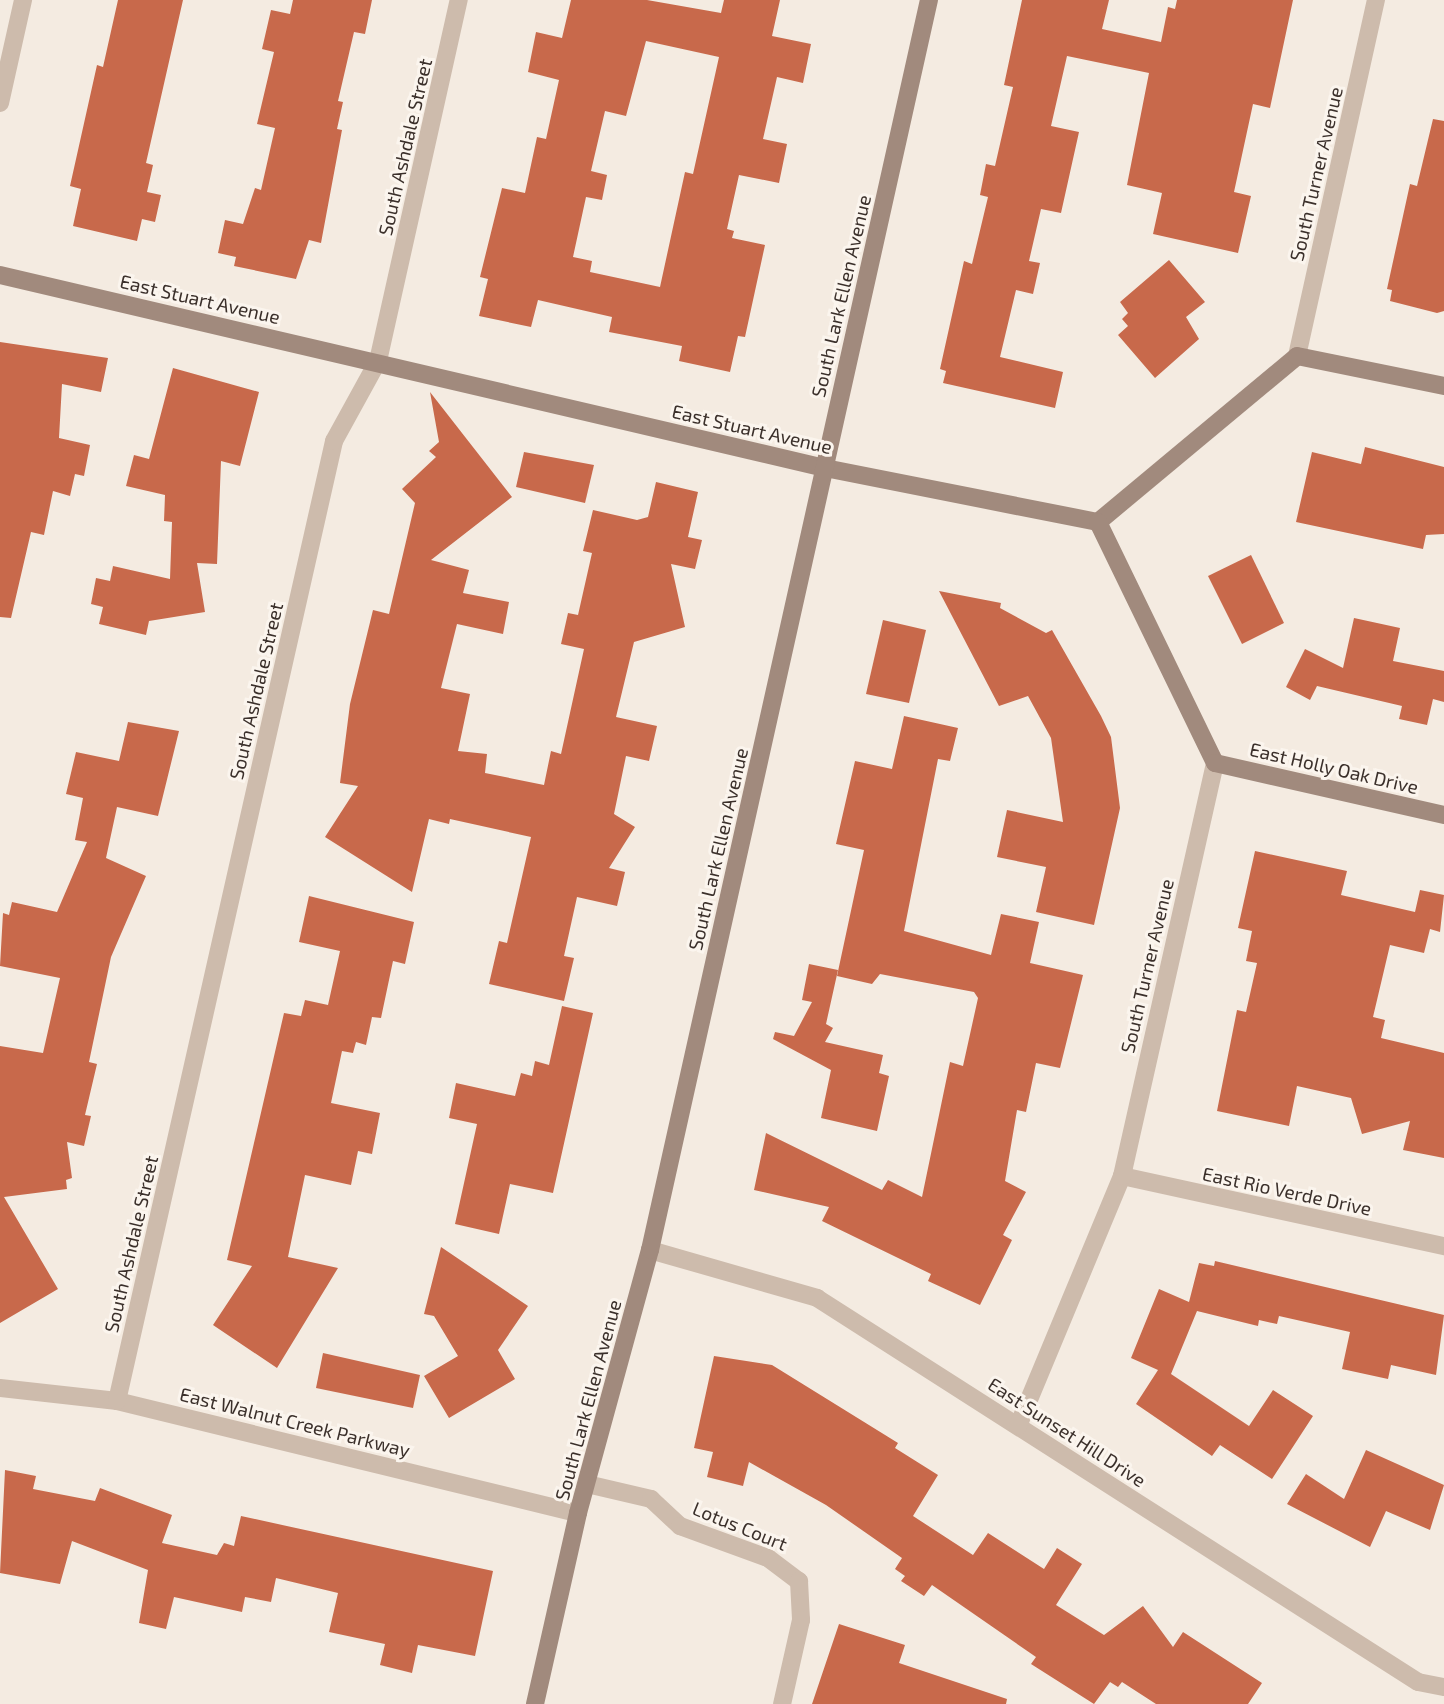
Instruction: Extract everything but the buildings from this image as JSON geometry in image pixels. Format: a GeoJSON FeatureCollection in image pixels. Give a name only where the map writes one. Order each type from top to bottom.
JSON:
{"type":"FeatureCollection","features":[{"type":"Feature","properties":{"kind":"street"},"geometry":{"type":"LineString","coordinates":[[0,103],[23,0]]}},
{"type":"Feature","properties":{"kind":"street","name":"South Ashdale Street"},"geometry":{"type":"LineString","coordinates":[[117,1401],[334,441],[378,361],[459,0]]}},
{"type":"Feature","properties":{"kind":"street","name":"South Lark Ellen Avenue"},"geometry":{"type":"LineString","coordinates":[[535,1704],[578,1513],[650,1250],[929,0]]}},
{"type":"Feature","properties":{"kind":"street","name":"South Turner Avenue"},"geometry":{"type":"LineString","coordinates":[[1297,356],[1376,0]]}},
{"type":"Feature","properties":{"kind":"street","name":"East Stuart Avenue"},"geometry":{"type":"LineString","coordinates":[[0,275],[378,361],[825,468],[1098,522]]}},
{"type":"Feature","properties":{"kind":"street"},"geometry":{"type":"LineString","coordinates":[[1215,763],[1098,522],[1297,356],[1444,386]]}},
{"type":"Feature","properties":{"kind":"street","name":"South Turner Avenue"},"geometry":{"type":"LineString","coordinates":[[1018,1426],[1122,1176],[1215,763]]}},
{"type":"Feature","properties":{"kind":"street","name":"East Holly Oak Drive"},"geometry":{"type":"LineString","coordinates":[[1215,763],[1444,814]]}},
{"type":"Feature","properties":{"kind":"street","name":"East Rio Verde Drive"},"geometry":{"type":"LineString","coordinates":[[1122,1176],[1444,1247]]}},
{"type":"Feature","properties":{"kind":"street","name":"East Sunset Hill Drive"},"geometry":{"type":"LineString","coordinates":[[650,1250],[817,1298],[1418,1682],[1444,1687]]}},
{"type":"Feature","properties":{"kind":"street","name":"East Walnut Creek Parkway"},"geometry":{"type":"LineString","coordinates":[[0,1388],[117,1401],[578,1513]]}},
{"type":"Feature","properties":{"kind":"street","name":"Lotus Court"},"geometry":{"type":"LineString","coordinates":[[587,1484],[651,1499],[680,1526],[768,1558],[799,1581],[801,1620],[782,1704]]}}]}
